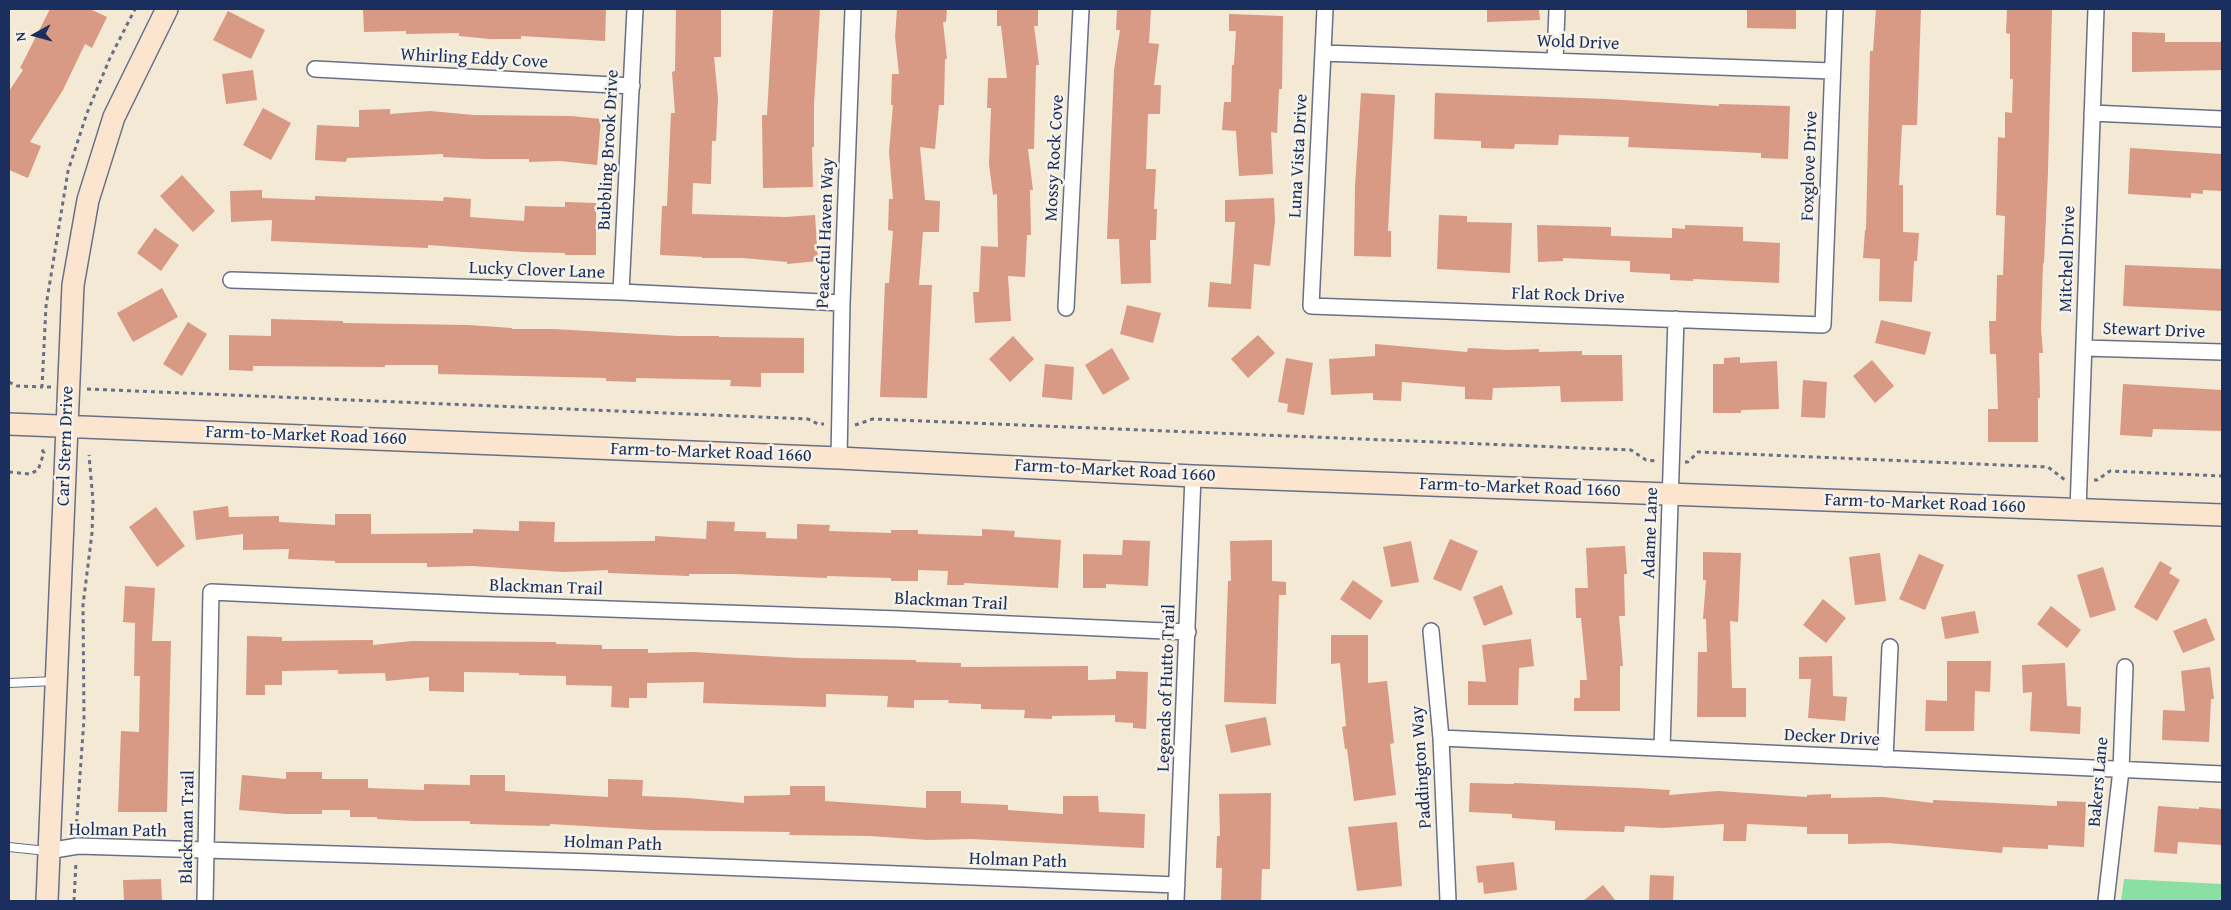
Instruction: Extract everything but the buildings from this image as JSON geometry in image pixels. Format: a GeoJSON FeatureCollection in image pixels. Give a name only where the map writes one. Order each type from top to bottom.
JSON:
{"type":"FeatureCollection","features":[{"type":"Feature","properties":{"kind":"main road","name":"Carl Stern Drive"},"geometry":{"type":"LineString","coordinates":[[47,901],[73,285],[88,200],[114,117],[167,9]]}},
{"type":"Feature","properties":{"kind":"main road","name":"Farm-to-Market Road 1660"},"geometry":{"type":"LineString","coordinates":[[9,424],[839,458],[1194,476],[2222,515]]}},
{"type":"Feature","properties":{"kind":"street","name":"Bubbling Brook Drive"},"geometry":{"type":"LineString","coordinates":[[620,292],[635,9]]}},
{"type":"Feature","properties":{"kind":"street","name":"Peaceful Haven Way"},"geometry":{"type":"LineString","coordinates":[[839,458],[842,303],[853,9]]}},
{"type":"Feature","properties":{"kind":"street","name":"Mossy Rock Cove"},"geometry":{"type":"LineString","coordinates":[[1066,308],[1081,9]]}},
{"type":"Feature","properties":{"kind":"street","name":"Luna Vista Drive"},"geometry":{"type":"LineString","coordinates":[[1311,306],[1324,9]]}},
{"type":"Feature","properties":{"kind":"street"},"geometry":{"type":"LineString","coordinates":[[1556,61],[1557,9]]}},
{"type":"Feature","properties":{"kind":"street","name":"Foxglove Drive"},"geometry":{"type":"LineString","coordinates":[[1823,325],[1835,9]]}},
{"type":"Feature","properties":{"kind":"street","name":"Mitchell Drive"},"geometry":{"type":"LineString","coordinates":[[2078,510],[2096,9]]}},
{"type":"Feature","properties":{"kind":"street","name":"Wold Drive"},"geometry":{"type":"LineString","coordinates":[[1323,53],[1832,71]]}},
{"type":"Feature","properties":{"kind":"street","name":"Whirling Eddy Cove"},"geometry":{"type":"LineString","coordinates":[[315,69],[632,86]]}},
{"type":"Feature","properties":{"kind":"street"},"geometry":{"type":"LineString","coordinates":[[2092,113],[2222,118]]}},
{"type":"Feature","properties":{"kind":"street","name":"Lucky Clover Lane"},"geometry":{"type":"LineString","coordinates":[[232,280],[620,292],[842,303]]}},
{"type":"Feature","properties":{"kind":"street","name":"Flat Rock Drive"},"geometry":{"type":"LineString","coordinates":[[1311,306],[1823,325]]}},
{"type":"Feature","properties":{"kind":"street","name":"Adame Lane"},"geometry":{"type":"LineString","coordinates":[[1662,748],[1676,319]]}},
{"type":"Feature","properties":{"kind":"street","name":"Stewart Drive"},"geometry":{"type":"LineString","coordinates":[[2084,348],[2222,352]]}},
{"type":"Feature","properties":{"kind":"street","name":"Legends of Hutto Trail"},"geometry":{"type":"LineString","coordinates":[[1176,901],[1194,476]]}},
{"type":"Feature","properties":{"kind":"street","name":"Blackman Trail"},"geometry":{"type":"LineString","coordinates":[[205,901],[212,592],[483,605],[899,619],[1188,632]]}},
{"type":"Feature","properties":{"kind":"street","name":"Paddington Way"},"geometry":{"type":"LineString","coordinates":[[1430,631],[1441,738],[1448,901]]}},
{"type":"Feature","properties":{"kind":"street"},"geometry":{"type":"LineString","coordinates":[[1885,759],[1890,647]]}},
{"type":"Feature","properties":{"kind":"street","name":"Bakers Lane"},"geometry":{"type":"LineString","coordinates":[[2106,901],[2121,770],[2125,666]]}},
{"type":"Feature","properties":{"kind":"street","name":"Decker Drive"},"geometry":{"type":"LineString","coordinates":[[1441,738],[2222,774]]}},
{"type":"Feature","properties":{"kind":"street","name":"Holman Path"},"geometry":{"type":"LineString","coordinates":[[48,851],[78,846],[594,862],[1177,885]]}},
{"type":"Feature","properties":{"kind":"lane"},"geometry":{"type":"LineString","coordinates":[[9,682],[55,681]]}},
{"type":"Feature","properties":{"kind":"lane"},"geometry":{"type":"LineString","coordinates":[[9,847],[48,851]]}},
{"type":"Feature","properties":{"kind":"path"},"geometry":{"type":"LineString","coordinates":[[9,382],[17,386],[42,387]]}},
{"type":"Feature","properties":{"kind":"path"},"geometry":{"type":"LineString","coordinates":[[86,389],[808,419],[818,424]]}},
{"type":"Feature","properties":{"kind":"path"},"geometry":{"type":"LineString","coordinates":[[856,425],[873,419],[1631,450],[1646,460]]}},
{"type":"Feature","properties":{"kind":"path"},"geometry":{"type":"LineString","coordinates":[[9,472],[30,474],[38,470],[44,453],[40,446]]}},
{"type":"Feature","properties":{"kind":"path"},"geometry":{"type":"LineString","coordinates":[[1688,462],[1698,452],[2038,467],[2048,468],[2062,480]]}},
{"type":"Feature","properties":{"kind":"path"},"geometry":{"type":"LineString","coordinates":[[76,830],[84,719],[83,605],[92,533],[93,501],[89,455]]}},
{"type":"Feature","properties":{"kind":"path"},"geometry":{"type":"LineString","coordinates":[[2098,480],[2110,471],[2222,476]]}},
{"type":"Feature","properties":{"kind":"path"},"geometry":{"type":"LineString","coordinates":[[74,901],[76,859]]}},
{"type":"Feature","properties":{"kind":"green space"},"geometry":{"type":"Polygon","coordinates":[[[2124,879],[2222,884],[2222,901],[2121,901],[2124,879]]]}}]}
